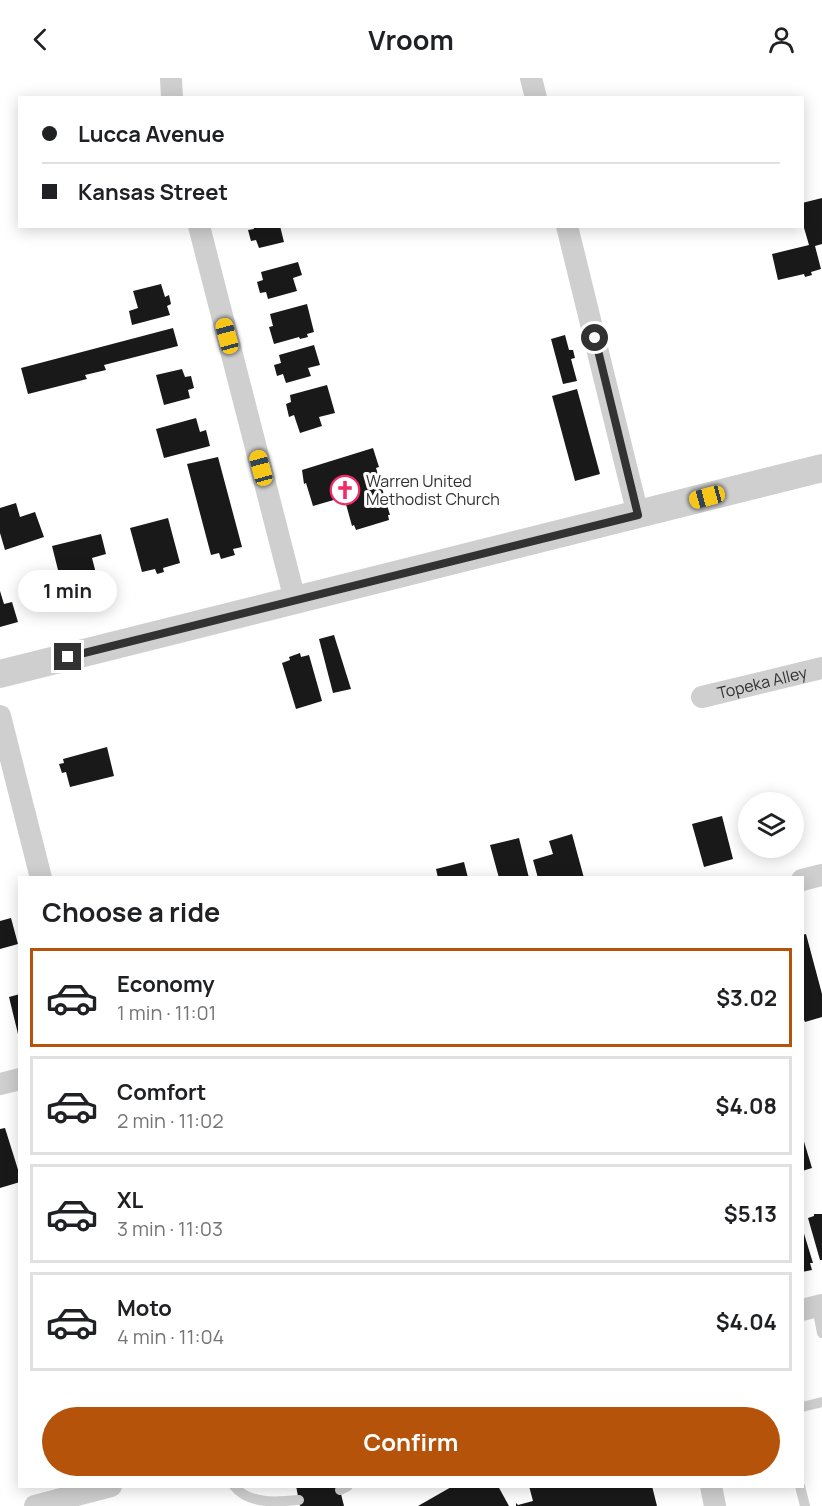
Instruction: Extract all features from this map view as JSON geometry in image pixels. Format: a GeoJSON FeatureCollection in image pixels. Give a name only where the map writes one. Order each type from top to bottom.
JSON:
{"type":"FeatureCollection","features":[{"type":"Feature","properties":{"kind":"street"},"geometry":{"type":"LineString","coordinates":[[171,78],[172,96]]}},
{"type":"Feature","properties":{"kind":"street"},"geometry":{"type":"LineString","coordinates":[[531,78],[536,96]]}},
{"type":"Feature","properties":{"kind":"street"},"geometry":{"type":"LineString","coordinates":[[200,228],[295,600]]}},
{"type":"Feature","properties":{"kind":"street"},"geometry":{"type":"LineString","coordinates":[[567,228],[638,515]]}},
{"type":"Feature","properties":{"kind":"street"},"geometry":{"type":"LineString","coordinates":[[0,674],[822,468]]}},
{"type":"Feature","properties":{"kind":"street","name":"Topeka Alley"},"geometry":{"type":"LineString","coordinates":[[702,698],[822,668]]}},
{"type":"Feature","properties":{"kind":"street"},"geometry":{"type":"LineString","coordinates":[[0,716],[40,876]]}},
{"type":"Feature","properties":{"kind":"street"},"geometry":{"type":"LineString","coordinates":[[804,880],[822,875]]}},
{"type":"Feature","properties":{"kind":"street"},"geometry":{"type":"LineString","coordinates":[[0,1084],[18,1080]]}},
{"type":"Feature","properties":{"kind":"street"},"geometry":{"type":"LineString","coordinates":[[36,1506],[104,1488]]}},
{"type":"Feature","properties":{"kind":"street"},"geometry":{"type":"LineString","coordinates":[[711,1488],[715,1506]]}},
{"type":"Feature","properties":{"kind":"lane"},"geometry":{"type":"LineString","coordinates":[[814,1308],[822,1333]]}},
{"type":"Feature","properties":{"kind":"lane"},"geometry":{"type":"LineString","coordinates":[[804,1406],[822,1402]]}},
{"type":"Feature","properties":{"kind":"lane"},"geometry":{"type":"LineString","coordinates":[[235,1488],[248,1498],[280,1502],[299,1500]]}},
{"type":"Feature","properties":{"kind":"lane"},"geometry":{"type":"LineString","coordinates":[[800,1488],[805,1506]]}},
{"type":"Feature","properties":{"kind":"building"},"geometry":{"type":"Polygon","coordinates":[[[822,198],[822,244],[815,246],[821,269],[805,277],[804,274],[778,280],[772,254],[809,245],[804,228],[804,202],[822,198]]]}},
{"type":"Feature","properties":{"kind":"building"},"geometry":{"type":"Polygon","coordinates":[[[280,228],[284,242],[259,248],[256,240],[251,241],[248,230],[280,228]]]}},
{"type":"Feature","properties":{"kind":"building"},"geometry":{"type":"Polygon","coordinates":[[[298,262],[302,275],[293,278],[297,291],[268,299],[266,292],[260,293],[257,282],[263,280],[261,272],[298,262]]]}},
{"type":"Feature","properties":{"kind":"building"},"geometry":{"type":"Polygon","coordinates":[[[161,284],[165,297],[169,295],[171,304],[167,306],[170,315],[132,325],[129,311],[138,308],[133,291],[161,284]]]}},
{"type":"Feature","properties":{"kind":"building"},"geometry":{"type":"Polygon","coordinates":[[[307,304],[314,332],[307,334],[308,337],[300,339],[299,337],[274,344],[269,327],[273,326],[270,314],[307,304]]]}},
{"type":"Feature","properties":{"kind":"building"},"geometry":{"type":"Polygon","coordinates":[[[173,328],[178,346],[104,365],[106,370],[85,375],[87,379],[28,394],[21,368],[173,328]]]}},
{"type":"Feature","properties":{"kind":"building"},"geometry":{"type":"Polygon","coordinates":[[[565,335],[569,350],[573,350],[575,358],[571,359],[577,381],[563,384],[551,339],[565,335]]]}},
{"type":"Feature","properties":{"kind":"building"},"geometry":{"type":"Polygon","coordinates":[[[314,345],[320,365],[308,368],[311,376],[286,383],[283,374],[277,376],[274,365],[281,363],[279,355],[314,345]]]}},
{"type":"Feature","properties":{"kind":"building"},"geometry":{"type":"Polygon","coordinates":[[[182,369],[185,377],[191,376],[194,388],[188,390],[190,398],[164,405],[156,375],[182,369]]]}},
{"type":"Feature","properties":{"kind":"building"},"geometry":{"type":"Polygon","coordinates":[[[327,385],[335,413],[319,417],[322,426],[300,433],[294,415],[289,417],[286,404],[291,402],[290,395],[327,385]]]}},
{"type":"Feature","properties":{"kind":"building"},"geometry":{"type":"Polygon","coordinates":[[[577,389],[600,474],[575,481],[552,396],[577,389]]]}},
{"type":"Feature","properties":{"kind":"building"},"geometry":{"type":"Polygon","coordinates":[[[196,418],[200,432],[206,430],[210,446],[164,458],[156,429],[196,418]]]}},
{"type":"Feature","properties":{"kind":"building","name":"Warren United Methodist Church"},"geometry":{"type":"Polygon","coordinates":[[[373,448],[379,467],[376,468],[390,515],[388,515],[389,520],[356,530],[354,525],[352,526],[344,497],[313,506],[306,483],[304,484],[302,470],[373,448]]]}},
{"type":"Feature","properties":{"kind":"building"},"geometry":{"type":"Polygon","coordinates":[[[218,457],[242,547],[233,549],[235,555],[221,559],[219,553],[211,555],[187,464],[218,457]]]}},
{"type":"Feature","properties":{"kind":"building"},"geometry":{"type":"Polygon","coordinates":[[[16,503],[20,517],[35,512],[44,537],[5,550],[0,533],[0,508],[16,503]]]}},
{"type":"Feature","properties":{"kind":"building"},"geometry":{"type":"Polygon","coordinates":[[[168,518],[180,563],[163,568],[164,572],[157,574],[155,569],[142,572],[130,528],[168,518]]]}},
{"type":"Feature","properties":{"kind":"building"},"geometry":{"type":"Polygon","coordinates":[[[101,534],[106,554],[92,558],[97,577],[93,578],[100,603],[69,610],[64,592],[50,599],[37,598],[32,577],[58,570],[52,546],[101,534]]]}},
{"type":"Feature","properties":{"kind":"building"},"geometry":{"type":"Polygon","coordinates":[[[0,591],[4,604],[12,602],[18,622],[0,627],[0,591]]]}},
{"type":"Feature","properties":{"kind":"building"},"geometry":{"type":"Polygon","coordinates":[[[334,635],[351,689],[333,693],[319,639],[334,635]]]}},
{"type":"Feature","properties":{"kind":"building"},"geometry":{"type":"Polygon","coordinates":[[[300,653],[301,657],[309,655],[322,701],[296,709],[282,663],[290,660],[289,657],[300,653]]]}},
{"type":"Feature","properties":{"kind":"building"},"geometry":{"type":"Polygon","coordinates":[[[107,747],[114,776],[70,787],[66,772],[62,773],[59,764],[64,763],[63,759],[107,747]]]}},
{"type":"Feature","properties":{"kind":"building"},"geometry":{"type":"Polygon","coordinates":[[[722,816],[733,859],[704,867],[692,824],[722,816]]]}},
{"type":"Feature","properties":{"kind":"building"},"geometry":{"type":"Polygon","coordinates":[[[572,834],[583,876],[537,876],[533,860],[553,854],[549,841],[572,834]]]}},
{"type":"Feature","properties":{"kind":"building"},"geometry":{"type":"Polygon","coordinates":[[[519,838],[528,876],[498,876],[490,845],[519,838]]]}},
{"type":"Feature","properties":{"kind":"building"},"geometry":{"type":"Polygon","coordinates":[[[464,862],[468,876],[438,876],[436,869],[464,862]]]}},
{"type":"Feature","properties":{"kind":"building"},"geometry":{"type":"Polygon","coordinates":[[[11,918],[18,944],[0,949],[0,921],[11,918]]]}},
{"type":"Feature","properties":{"kind":"building"},"geometry":{"type":"Polygon","coordinates":[[[804,934],[806,934],[822,994],[822,1017],[805,1022],[804,1020],[804,934]]]}},
{"type":"Feature","properties":{"kind":"building"},"geometry":{"type":"Polygon","coordinates":[[[18,995],[18,1034],[9,997],[18,995]]]}},
{"type":"Feature","properties":{"kind":"building"},"geometry":{"type":"Polygon","coordinates":[[[5,1128],[18,1170],[18,1183],[0,1188],[0,1129],[5,1128]]]}},
{"type":"Feature","properties":{"kind":"building"},"geometry":{"type":"Polygon","coordinates":[[[804,1142],[812,1168],[804,1170],[804,1142]]]}},
{"type":"Feature","properties":{"kind":"building"},"geometry":{"type":"Polygon","coordinates":[[[814,1214],[822,1214],[822,1260],[820,1260],[808,1218],[814,1214]]]}},
{"type":"Feature","properties":{"kind":"building"},"geometry":{"type":"Polygon","coordinates":[[[804,1234],[813,1263],[810,1263],[812,1270],[804,1272],[804,1234]]]}},
{"type":"Feature","properties":{"kind":"building"},"geometry":{"type":"Polygon","coordinates":[[[296,1488],[340,1488],[344,1506],[300,1506],[296,1488]]]}},
{"type":"Feature","properties":{"kind":"building"},"geometry":{"type":"Polygon","coordinates":[[[450,1488],[499,1488],[509,1506],[418,1506],[450,1488]]]}},
{"type":"Feature","properties":{"kind":"building"},"geometry":{"type":"Polygon","coordinates":[[[530,1488],[652,1488],[657,1506],[516,1506],[516,1503],[518,1505],[533,1501],[530,1488]]]}},
{"type":"Feature","properties":{"kind":"place","name":"Warren United Methodist Church"},"geometry":{"type":"Point","coordinates":[345,490]}},
{"type":"Feature","properties":{"kind":"route"},"geometry":{"type":"LineString","coordinates":[[68,657],[638,515],[595,338]]}}]}
